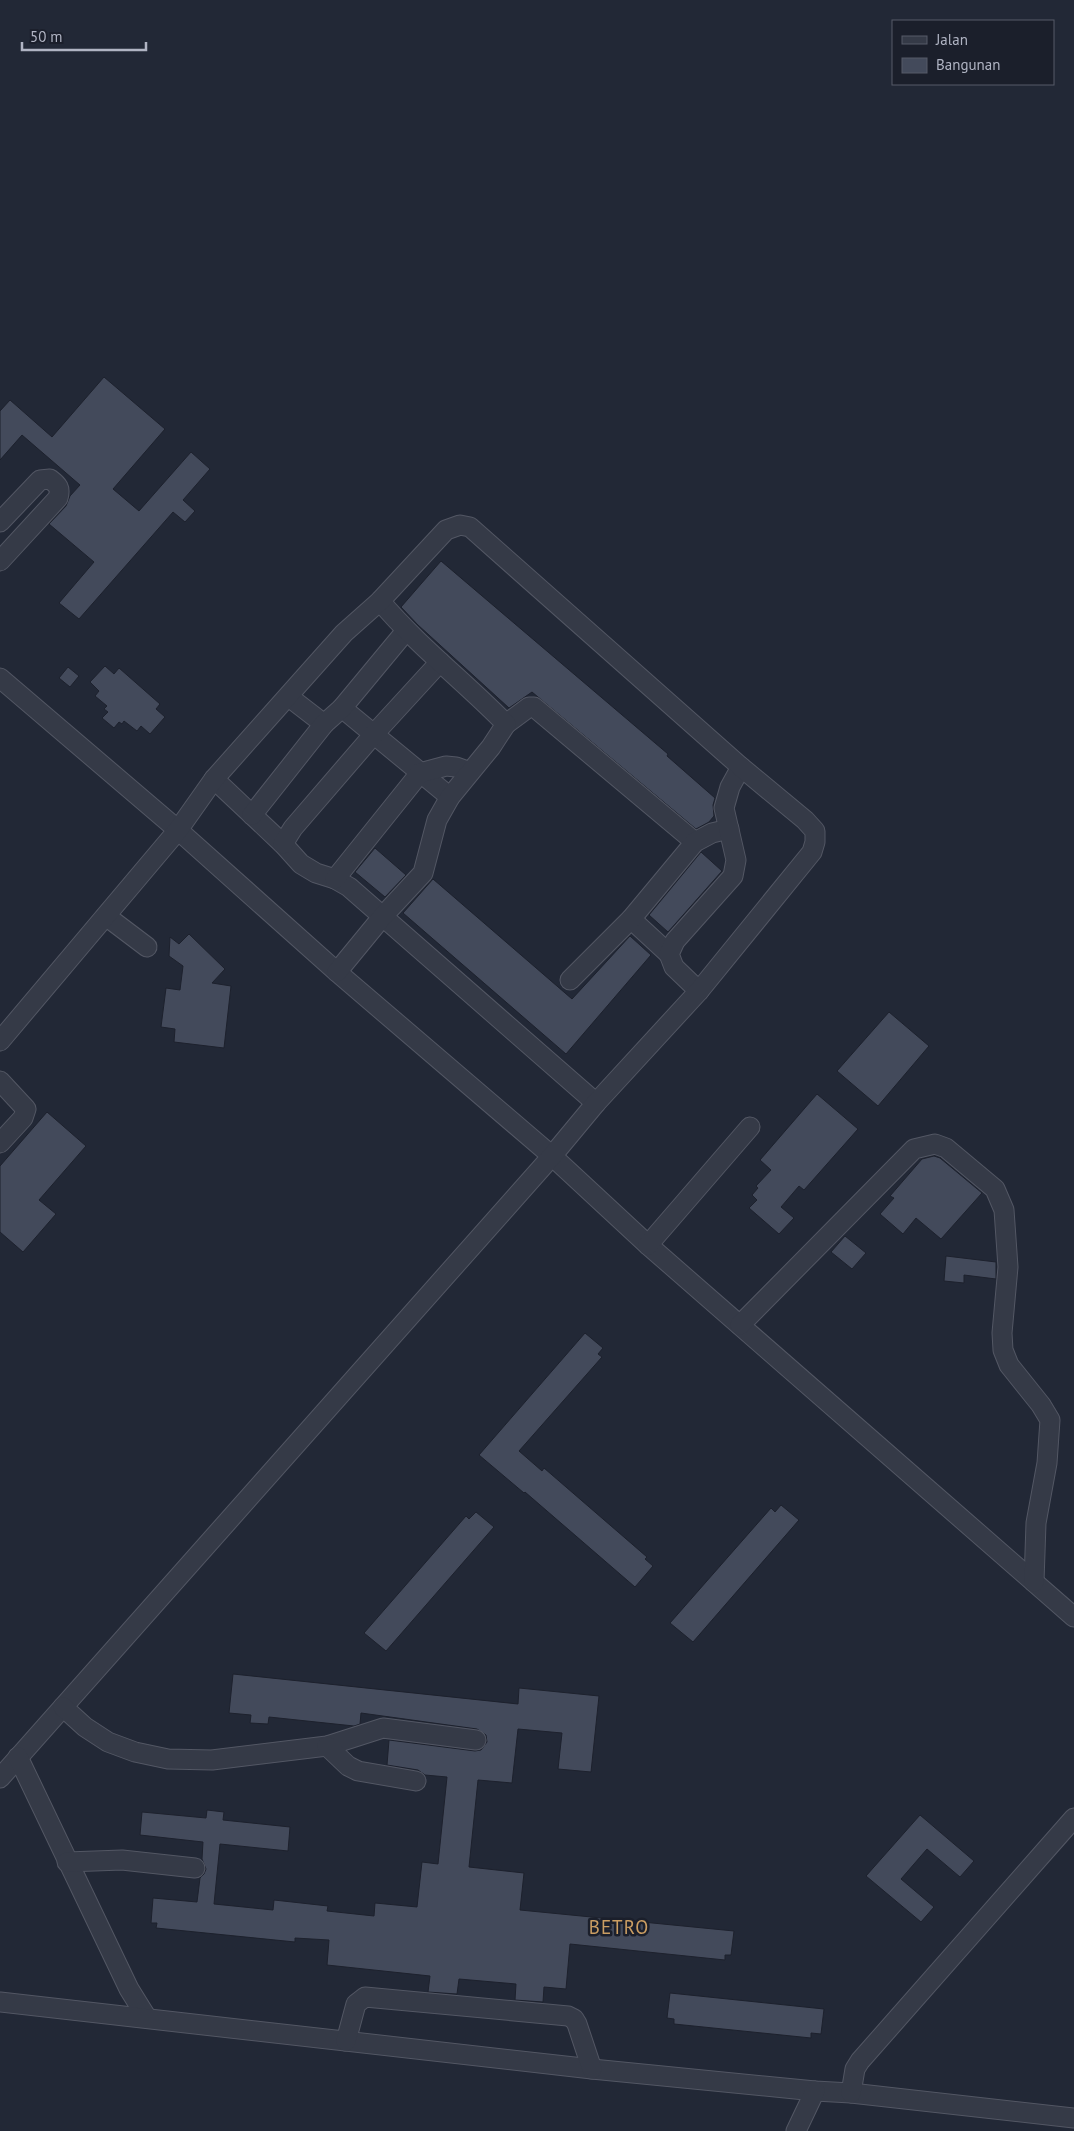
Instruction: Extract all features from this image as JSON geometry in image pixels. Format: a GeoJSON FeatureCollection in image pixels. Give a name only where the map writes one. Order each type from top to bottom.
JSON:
{"type":"FeatureCollection","features":[{"type":"Feature","properties":{"kind":"lane"},"geometry":{"type":"LineString","coordinates":[[0,522],[40,480],[50,479],[59,486],[58,498],[0,561]]}},
{"type":"Feature","properties":{"kind":"lane"},"geometry":{"type":"LineString","coordinates":[[0,1042],[178,830],[214,779],[344,633],[380,602],[446,530],[460,525],[470,527],[741,767],[805,820],[814,831],[816,842],[812,852],[698,991],[596,1103],[552,1156],[0,1778]]}},
{"type":"Feature","properties":{"kind":"lane"},"geometry":{"type":"LineString","coordinates":[[380,602],[405,632],[506,724]]}},
{"type":"Feature","properties":{"kind":"lane"},"geometry":{"type":"LineString","coordinates":[[252,815],[324,724],[342,708],[405,632]]}},
{"type":"Feature","properties":{"kind":"lane"},"geometry":{"type":"LineString","coordinates":[[283,844],[293,828],[374,734],[440,662]]}},
{"type":"Feature","properties":{"kind":"lane"},"geometry":{"type":"LineString","coordinates":[[0,678],[178,830],[337,972],[552,1156],[648,1245],[1074,1617]]}},
{"type":"Feature","properties":{"kind":"lane"},"geometry":{"type":"LineString","coordinates":[[289,697],[324,724]]}},
{"type":"Feature","properties":{"kind":"lane"},"geometry":{"type":"LineString","coordinates":[[337,972],[423,873],[437,820],[450,797],[506,724],[529,707],[534,706],[695,842]]}},
{"type":"Feature","properties":{"kind":"lane"},"geometry":{"type":"LineString","coordinates":[[342,708],[450,797]]}},
{"type":"Feature","properties":{"kind":"lane"},"geometry":{"type":"LineString","coordinates":[[335,878],[420,773],[446,766],[470,772]]}},
{"type":"Feature","properties":{"kind":"lane"},"geometry":{"type":"LineString","coordinates":[[669,954],[675,941],[733,876],[736,860],[724,808],[730,787],[741,767]]}},
{"type":"Feature","properties":{"kind":"lane"},"geometry":{"type":"LineString","coordinates":[[214,779],[283,844],[300,864],[316,873],[335,878],[349,887],[596,1103]]}},
{"type":"Feature","properties":{"kind":"lane"},"geometry":{"type":"LineString","coordinates":[[570,980],[631,918],[695,842],[712,832],[729,830]]}},
{"type":"Feature","properties":{"kind":"lane"},"geometry":{"type":"LineString","coordinates":[[106,916],[147,948]]}},
{"type":"Feature","properties":{"kind":"lane"},"geometry":{"type":"LineString","coordinates":[[631,918],[669,954],[674,967],[698,991]]}},
{"type":"Feature","properties":{"kind":"lane"},"geometry":{"type":"LineString","coordinates":[[0,1081],[26,1109],[23,1118],[0,1143]]}},
{"type":"Feature","properties":{"kind":"lane"},"geometry":{"type":"LineString","coordinates":[[648,1245],[750,1127]]}},
{"type":"Feature","properties":{"kind":"lane"},"geometry":{"type":"LineString","coordinates":[[740,1325],[914,1149],[935,1144],[946,1148],[995,1189],[1004,1210],[1008,1267],[1002,1334],[1003,1350],[1009,1365],[1041,1405],[1050,1420],[1048,1463],[1036,1523],[1034,1582]]}},
{"type":"Feature","properties":{"kind":"lane"},"geometry":{"type":"LineString","coordinates":[[62,1707],[85,1727],[108,1742],[135,1752],[168,1758],[212,1760],[327,1746],[383,1728],[476,1740]]}},
{"type":"Feature","properties":{"kind":"lane"},"geometry":{"type":"LineString","coordinates":[[327,1746],[348,1766],[358,1771],[416,1781]]}},
{"type":"Feature","properties":{"kind":"lane"},"geometry":{"type":"LineString","coordinates":[[18,1757],[129,1989],[146,2018]]}},
{"type":"Feature","properties":{"kind":"lane"},"geometry":{"type":"LineString","coordinates":[[851,2093],[855,2069],[860,2061],[1074,1818]]}},
{"type":"Feature","properties":{"kind":"lane"},"geometry":{"type":"LineString","coordinates":[[67,1862],[122,1860],[195,1868]]}},
{"type":"Feature","properties":{"kind":"lane"},"geometry":{"type":"LineString","coordinates":[[346,2041],[356,2004],[365,1997],[568,2016],[574,2019],[577,2024],[592,2069]]}},
{"type":"Feature","properties":{"kind":"lane"},"geometry":{"type":"LineString","coordinates":[[0,2002],[592,2069],[851,2093],[1074,2118]]}},
{"type":"Feature","properties":{"kind":"lane"},"geometry":{"type":"LineString","coordinates":[[796,2131],[815,2091]]}},
{"type":"Feature","properties":{"kind":"building"},"geometry":{"type":"Polygon","coordinates":[[[104,377],[165,429],[113,489],[139,511],[191,452],[210,469],[183,500],[195,511],[185,522],[173,512],[79,619],[59,603],[94,562],[49,524],[66,506],[70,496],[80,485],[22,435],[0,460],[0,411],[10,400],[52,437],[104,377]]]}},
{"type":"Feature","properties":{"kind":"building"},"geometry":{"type":"Polygon","coordinates":[[[441,561],[668,754],[667,756],[715,798],[713,805],[714,816],[709,822],[696,829],[532,692],[509,708],[418,625],[401,607],[441,561]]]}},
{"type":"Feature","properties":{"kind":"building"},"geometry":{"type":"Polygon","coordinates":[[[105,666],[114,674],[119,668],[160,704],[156,709],[165,717],[150,734],[141,726],[137,731],[124,721],[122,724],[119,722],[114,728],[102,718],[108,712],[104,709],[107,706],[95,696],[99,691],[90,682],[105,666]]]}},
{"type":"Feature","properties":{"kind":"building"},"geometry":{"type":"Polygon","coordinates":[[[68,667],[79,676],[70,687],[59,678],[68,667]]]}},
{"type":"Feature","properties":{"kind":"building"},"geometry":{"type":"Polygon","coordinates":[[[375,848],[406,875],[385,897],[355,872],[375,848]]]}},
{"type":"Feature","properties":{"kind":"building"},"geometry":{"type":"Polygon","coordinates":[[[701,852],[722,871],[668,932],[649,915],[701,852]]]}},
{"type":"Feature","properties":{"kind":"building"},"geometry":{"type":"Polygon","coordinates":[[[433,879],[572,999],[630,936],[651,955],[566,1054],[403,913],[433,879]]]}},
{"type":"Feature","properties":{"kind":"building"},"geometry":{"type":"Polygon","coordinates":[[[189,934],[225,969],[212,983],[231,986],[224,1048],[174,1042],[175,1029],[161,1027],[166,988],[180,990],[183,966],[169,956],[170,937],[179,944],[189,934]]]}},
{"type":"Feature","properties":{"kind":"building"},"geometry":{"type":"Polygon","coordinates":[[[889,1012],[929,1046],[878,1106],[837,1071],[889,1012]]]}},
{"type":"Feature","properties":{"kind":"building"},"geometry":{"type":"Polygon","coordinates":[[[817,1094],[858,1129],[804,1190],[799,1186],[781,1207],[794,1218],[779,1234],[749,1208],[757,1200],[752,1195],[758,1188],[756,1186],[771,1170],[760,1160],[817,1094]]]}},
{"type":"Feature","properties":{"kind":"building"},"geometry":{"type":"Polygon","coordinates":[[[47,1112],[86,1146],[39,1200],[56,1214],[23,1252],[0,1232],[0,1166],[47,1112]]]}},
{"type":"Feature","properties":{"kind":"building"},"geometry":{"type":"Polygon","coordinates":[[[934,1156],[940,1158],[982,1193],[941,1239],[916,1218],[903,1234],[880,1214],[894,1198],[890,1196],[922,1159],[934,1156]]]}},
{"type":"Feature","properties":{"kind":"building"},"geometry":{"type":"Polygon","coordinates":[[[845,1236],[866,1253],[852,1269],[831,1252],[845,1236]]]}},
{"type":"Feature","properties":{"kind":"building"},"geometry":{"type":"Polygon","coordinates":[[[946,1256],[996,1262],[996,1279],[964,1275],[964,1283],[944,1281],[946,1256]]]}},
{"type":"Feature","properties":{"kind":"building"},"geometry":{"type":"Polygon","coordinates":[[[585,1333],[603,1348],[598,1354],[602,1357],[519,1451],[542,1471],[544,1468],[647,1557],[645,1559],[653,1566],[635,1587],[479,1455],[585,1333]]]}},
{"type":"Feature","properties":{"kind":"building"},"geometry":{"type":"Polygon","coordinates":[[[781,1505],[799,1520],[693,1642],[670,1623],[771,1508],[775,1512],[781,1505]]]}},
{"type":"Feature","properties":{"kind":"building"},"geometry":{"type":"Polygon","coordinates":[[[476,1512],[494,1527],[386,1651],[364,1633],[466,1516],[469,1519],[476,1512]]]}},
{"type":"Feature","properties":{"kind":"building"},"geometry":{"type":"Polygon","coordinates":[[[233,1674],[518,1704],[519,1688],[599,1696],[591,1772],[558,1769],[562,1733],[518,1729],[512,1783],[478,1780],[469,1867],[524,1873],[520,1910],[734,1931],[731,1955],[725,1955],[725,1960],[570,1944],[566,1989],[544,1987],[543,2002],[515,2000],[516,1984],[459,1979],[457,1994],[428,1992],[430,1976],[327,1965],[329,1940],[295,1938],[295,1942],[156,1928],[157,1923],[151,1923],[153,1898],[197,1902],[200,1878],[206,1869],[202,1859],[203,1842],[140,1835],[142,1812],[206,1818],[207,1810],[224,1812],[223,1820],[290,1827],[288,1851],[220,1844],[214,1904],[273,1910],[274,1900],[328,1906],[327,1911],[374,1916],[375,1903],[417,1907],[422,1862],[438,1864],[447,1777],[425,1775],[418,1770],[387,1765],[389,1740],[475,1751],[481,1750],[487,1742],[486,1735],[477,1729],[361,1713],[360,1724],[354,1726],[269,1717],[268,1724],[250,1723],[251,1715],[229,1713],[233,1674]]]}},
{"type":"Feature","properties":{"kind":"building"},"geometry":{"type":"Polygon","coordinates":[[[920,1815],[974,1861],[960,1877],[927,1849],[901,1879],[934,1907],[921,1922],[866,1876],[920,1815]]]}},
{"type":"Feature","properties":{"kind":"building"},"geometry":{"type":"Polygon","coordinates":[[[670,1993],[824,2009],[821,2034],[811,2033],[811,2038],[674,2024],[674,2019],[667,2018],[670,1993]]]}},
{"type":"Feature","properties":{"kind":"district","name":"BETRO"},"geometry":{"type":"Point","coordinates":[619,1927]}}]}
